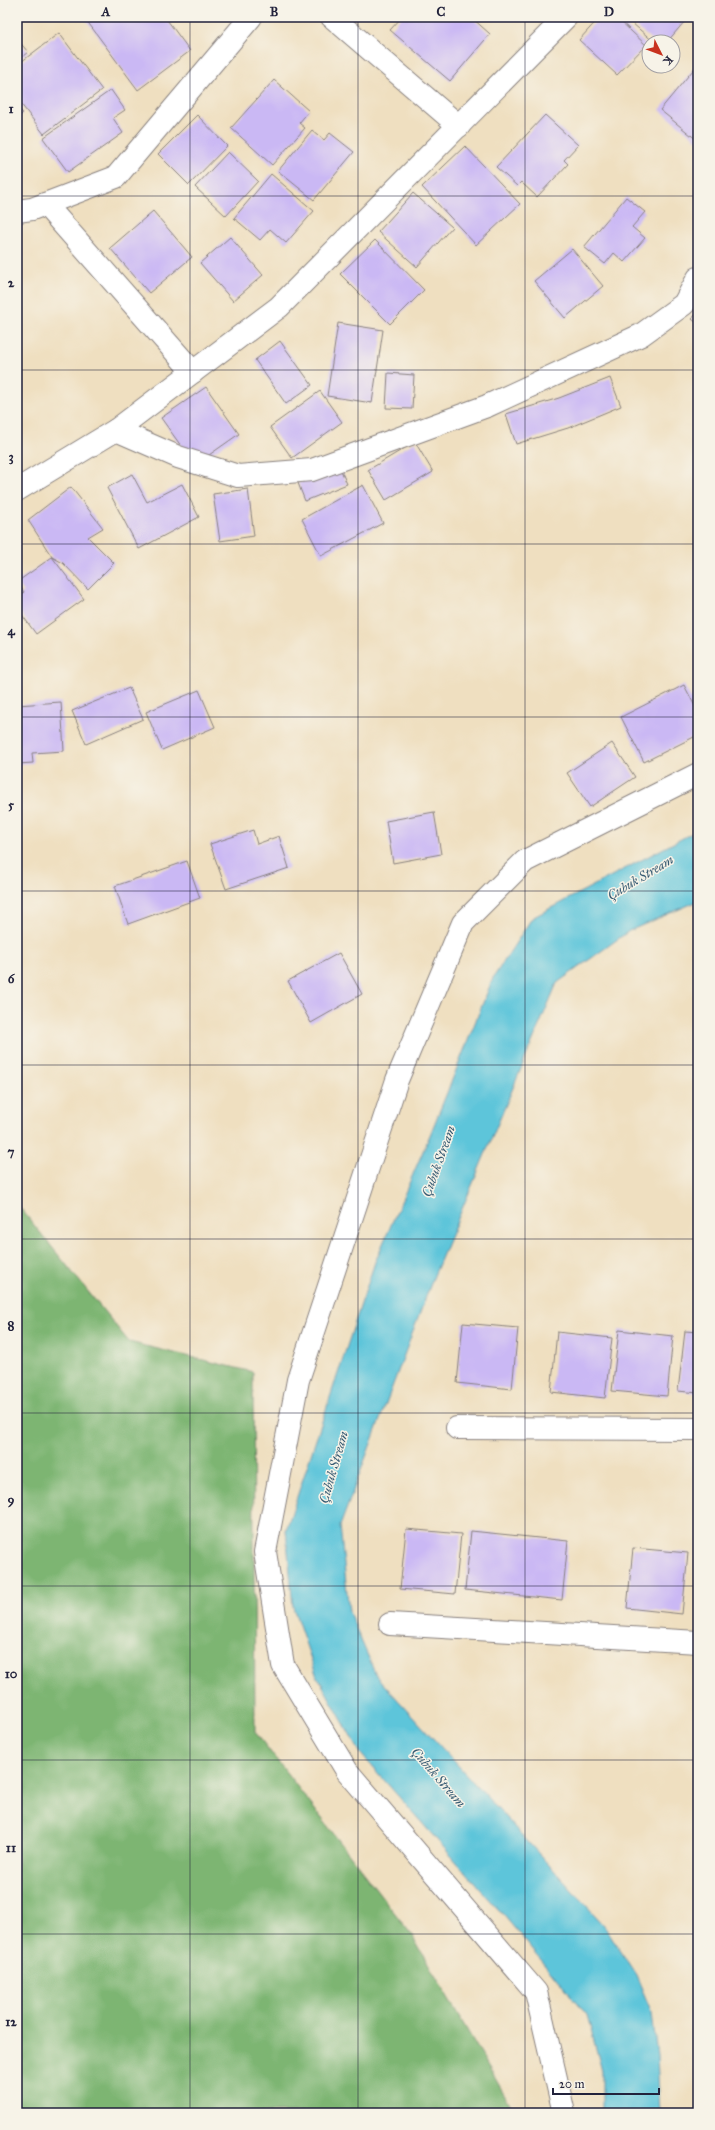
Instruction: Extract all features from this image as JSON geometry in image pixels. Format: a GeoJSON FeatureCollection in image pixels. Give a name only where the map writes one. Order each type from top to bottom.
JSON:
{"type":"FeatureCollection","features":[{"type":"Feature","properties":{"kind":"street"},"geometry":{"type":"LineString","coordinates":[[17,211],[32,209],[116,177],[251,17]]}},
{"type":"Feature","properties":{"kind":"street"},"geometry":{"type":"LineString","coordinates":[[332,17],[459,126]]}},
{"type":"Feature","properties":{"kind":"street"},"geometry":{"type":"LineString","coordinates":[[17,490],[116,430],[279,307],[566,17]]}},
{"type":"Feature","properties":{"kind":"street"},"geometry":{"type":"LineString","coordinates":[[45,204],[194,372]]}},
{"type":"Feature","properties":{"kind":"street"},"geometry":{"type":"LineString","coordinates":[[116,430],[178,457],[238,476],[312,470],[487,406],[641,335],[684,304],[698,278]]}},
{"type":"Feature","properties":{"kind":"street"},"geometry":{"type":"LineString","coordinates":[[564,2113],[536,1992],[347,1771],[283,1665],[265,1552],[298,1380],[397,1080],[463,923],[525,860],[698,774]]}},
{"type":"Feature","properties":{"kind":"street"},"geometry":{"type":"LineString","coordinates":[[457,1428],[698,1429]]}},
{"type":"Feature","properties":{"kind":"street"},"geometry":{"type":"LineString","coordinates":[[390,1624],[698,1642]]}},
{"type":"Feature","properties":{"kind":"green space"},"geometry":{"type":"Polygon","coordinates":[[[17,1204],[129,1342],[253,1372],[255,1732],[411,1934],[513,2109],[513,2113],[17,2113],[17,1204]]]}},
{"type":"Feature","properties":{"kind":"water","name":"Çubuk Stream"},"geometry":{"type":"Polygon","coordinates":[[[698,830],[698,901],[629,931],[557,983],[433,1278],[340,1526],[349,1612],[377,1677],[604,1925],[636,1975],[652,2013],[657,2056],[660,2113],[602,2113],[602,2071],[587,2015],[506,1918],[361,1754],[316,1674],[293,1607],[286,1530],[375,1262],[430,1135],[493,978],[532,918],[698,830]]]}},
{"type":"Feature","properties":{"kind":"building"},"geometry":{"type":"Polygon","coordinates":[[[84,17],[165,17],[190,51],[138,90],[84,17]]]}},
{"type":"Feature","properties":{"kind":"building"},"geometry":{"type":"Polygon","coordinates":[[[402,17],[471,17],[490,34],[450,81],[390,30],[402,17]]]}},
{"type":"Feature","properties":{"kind":"building"},"geometry":{"type":"Polygon","coordinates":[[[600,17],[616,17],[641,40],[641,50],[617,75],[579,40],[600,17]]]}},
{"type":"Feature","properties":{"kind":"building"},"geometry":{"type":"Polygon","coordinates":[[[625,17],[681,17],[685,21],[674,34],[645,34],[625,17]]]}},
{"type":"Feature","properties":{"kind":"building"},"geometry":{"type":"Polygon","coordinates":[[[59,33],[102,90],[44,134],[17,99],[17,65],[59,33]]]}},
{"type":"Feature","properties":{"kind":"building"},"geometry":{"type":"Polygon","coordinates":[[[17,39],[28,52],[17,61],[17,39]]]}},
{"type":"Feature","properties":{"kind":"building"},"geometry":{"type":"Polygon","coordinates":[[[698,64],[698,139],[697,140],[660,110],[698,64]]]}},
{"type":"Feature","properties":{"kind":"building"},"geometry":{"type":"Polygon","coordinates":[[[274,80],[309,111],[299,123],[305,128],[272,165],[231,128],[274,80]]]}},
{"type":"Feature","properties":{"kind":"building"},"geometry":{"type":"Polygon","coordinates":[[[111,90],[125,110],[113,118],[123,133],[68,172],[43,138],[111,90]]]}},
{"type":"Feature","properties":{"kind":"building"},"geometry":{"type":"Polygon","coordinates":[[[17,107],[23,113],[17,119],[17,107]]]}},
{"type":"Feature","properties":{"kind":"building"},"geometry":{"type":"Polygon","coordinates":[[[197,115],[227,146],[189,185],[158,154],[197,115]]]}},
{"type":"Feature","properties":{"kind":"building"},"geometry":{"type":"Polygon","coordinates":[[[545,115],[578,145],[564,160],[568,164],[537,197],[521,182],[517,186],[496,167],[545,115]]]}},
{"type":"Feature","properties":{"kind":"building"},"geometry":{"type":"Polygon","coordinates":[[[312,130],[324,140],[330,133],[354,152],[314,200],[278,171],[312,130]]]}},
{"type":"Feature","properties":{"kind":"building"},"geometry":{"type":"Polygon","coordinates":[[[465,146],[520,204],[476,245],[422,187],[465,146]]]}},
{"type":"Feature","properties":{"kind":"building"},"geometry":{"type":"Polygon","coordinates":[[[228,152],[258,181],[226,216],[195,187],[228,152]]]}},
{"type":"Feature","properties":{"kind":"building"},"geometry":{"type":"Polygon","coordinates":[[[271,174],[314,211],[286,243],[270,229],[260,240],[234,218],[271,174]]]}},
{"type":"Feature","properties":{"kind":"building"},"geometry":{"type":"Polygon","coordinates":[[[413,193],[452,227],[417,267],[378,232],[413,193]]]}},
{"type":"Feature","properties":{"kind":"building"},"geometry":{"type":"Polygon","coordinates":[[[626,197],[645,212],[632,227],[645,238],[624,262],[614,253],[605,264],[584,247],[626,197]]]}},
{"type":"Feature","properties":{"kind":"building"},"geometry":{"type":"Polygon","coordinates":[[[153,211],[192,257],[149,293],[110,248],[153,211]]]}},
{"type":"Feature","properties":{"kind":"building"},"geometry":{"type":"Polygon","coordinates":[[[230,237],[263,275],[233,301],[200,263],[230,237]]]}},
{"type":"Feature","properties":{"kind":"building"},"geometry":{"type":"Polygon","coordinates":[[[375,240],[424,290],[390,324],[340,274],[375,240]]]}},
{"type":"Feature","properties":{"kind":"building"},"geometry":{"type":"Polygon","coordinates":[[[572,249],[603,286],[565,318],[534,281],[572,249]]]}},
{"type":"Feature","properties":{"kind":"building"},"geometry":{"type":"Polygon","coordinates":[[[698,311],[698,324],[692,319],[698,311]]]}},
{"type":"Feature","properties":{"kind":"building"},"geometry":{"type":"Polygon","coordinates":[[[338,323],[383,330],[372,403],[327,396],[338,323]]]}},
{"type":"Feature","properties":{"kind":"building"},"geometry":{"type":"Polygon","coordinates":[[[280,341],[312,385],[286,404],[255,360],[280,341]]]}},
{"type":"Feature","properties":{"kind":"building"},"geometry":{"type":"Polygon","coordinates":[[[388,373],[414,375],[412,409],[386,408],[388,373]]]}},
{"type":"Feature","properties":{"kind":"building"},"geometry":{"type":"Polygon","coordinates":[[[610,378],[621,406],[568,428],[516,444],[506,414],[559,398],[610,378]]]}},
{"type":"Feature","properties":{"kind":"building"},"geometry":{"type":"Polygon","coordinates":[[[206,387],[239,434],[199,462],[189,457],[161,418],[206,387]]]}},
{"type":"Feature","properties":{"kind":"building"},"geometry":{"type":"Polygon","coordinates":[[[320,391],[342,422],[292,458],[270,427],[320,391]]]}},
{"type":"Feature","properties":{"kind":"building"},"geometry":{"type":"Polygon","coordinates":[[[415,442],[433,472],[386,500],[368,470],[415,442]]]}},
{"type":"Feature","properties":{"kind":"building"},"geometry":{"type":"Polygon","coordinates":[[[339,466],[347,484],[305,501],[298,483],[339,466]]]}},
{"type":"Feature","properties":{"kind":"building"},"geometry":{"type":"Polygon","coordinates":[[[132,474],[147,502],[182,484],[199,517],[139,549],[107,488],[132,474]]]}},
{"type":"Feature","properties":{"kind":"building"},"geometry":{"type":"Polygon","coordinates":[[[363,485],[383,523],[321,556],[302,519],[363,485]]]}},
{"type":"Feature","properties":{"kind":"building"},"geometry":{"type":"Polygon","coordinates":[[[71,487],[103,528],[88,537],[114,563],[88,589],[63,563],[52,557],[28,520],[71,487]]]}},
{"type":"Feature","properties":{"kind":"building"},"geometry":{"type":"Polygon","coordinates":[[[248,489],[254,536],[220,541],[213,494],[248,489]]]}},
{"type":"Feature","properties":{"kind":"building"},"geometry":{"type":"Polygon","coordinates":[[[52,557],[84,599],[36,634],[17,608],[17,597],[24,592],[17,582],[52,557]]]}},
{"type":"Feature","properties":{"kind":"building"},"geometry":{"type":"Polygon","coordinates":[[[684,685],[698,712],[698,735],[644,762],[621,717],[684,685]]]}},
{"type":"Feature","properties":{"kind":"building"},"geometry":{"type":"Polygon","coordinates":[[[129,688],[143,719],[86,744],[72,711],[129,688]]]}},
{"type":"Feature","properties":{"kind":"building"},"geometry":{"type":"Polygon","coordinates":[[[199,690],[215,727],[162,750],[146,712],[199,690]]]}},
{"type":"Feature","properties":{"kind":"building"},"geometry":{"type":"Polygon","coordinates":[[[61,702],[64,751],[32,753],[33,763],[17,764],[17,705],[61,702]]]}},
{"type":"Feature","properties":{"kind":"building"},"geometry":{"type":"Polygon","coordinates":[[[612,743],[635,777],[590,807],[567,773],[612,743]]]}},
{"type":"Feature","properties":{"kind":"building"},"geometry":{"type":"Polygon","coordinates":[[[434,812],[441,854],[393,863],[386,821],[434,812]]]}},
{"type":"Feature","properties":{"kind":"building"},"geometry":{"type":"Polygon","coordinates":[[[253,830],[257,844],[279,836],[289,868],[226,889],[210,844],[253,830]]]}},
{"type":"Feature","properties":{"kind":"building"},"geometry":{"type":"Polygon","coordinates":[[[187,861],[200,898],[128,924],[115,886],[187,861]]]}},
{"type":"Feature","properties":{"kind":"building"},"geometry":{"type":"Polygon","coordinates":[[[339,953],[362,994],[311,1023],[288,981],[339,953]]]}},
{"type":"Feature","properties":{"kind":"building"},"geometry":{"type":"Polygon","coordinates":[[[463,1323],[518,1328],[512,1389],[457,1383],[463,1323]]]}},
{"type":"Feature","properties":{"kind":"building"},"geometry":{"type":"Polygon","coordinates":[[[619,1330],[673,1336],[667,1396],[612,1391],[619,1330]]]}},
{"type":"Feature","properties":{"kind":"building"},"geometry":{"type":"Polygon","coordinates":[[[685,1331],[698,1332],[698,1393],[678,1391],[685,1331]]]}},
{"type":"Feature","properties":{"kind":"building"},"geometry":{"type":"Polygon","coordinates":[[[557,1332],[612,1338],[605,1398],[551,1392],[557,1332]]]}},
{"type":"Feature","properties":{"kind":"building"},"geometry":{"type":"Polygon","coordinates":[[[406,1529],[461,1534],[455,1594],[400,1589],[406,1529]]]}},
{"type":"Feature","properties":{"kind":"building"},"geometry":{"type":"Polygon","coordinates":[[[471,1531],[568,1541],[562,1600],[465,1590],[471,1531]]]}},
{"type":"Feature","properties":{"kind":"building"},"geometry":{"type":"Polygon","coordinates":[[[633,1548],[688,1553],[682,1614],[627,1608],[633,1548]]]}}]}
